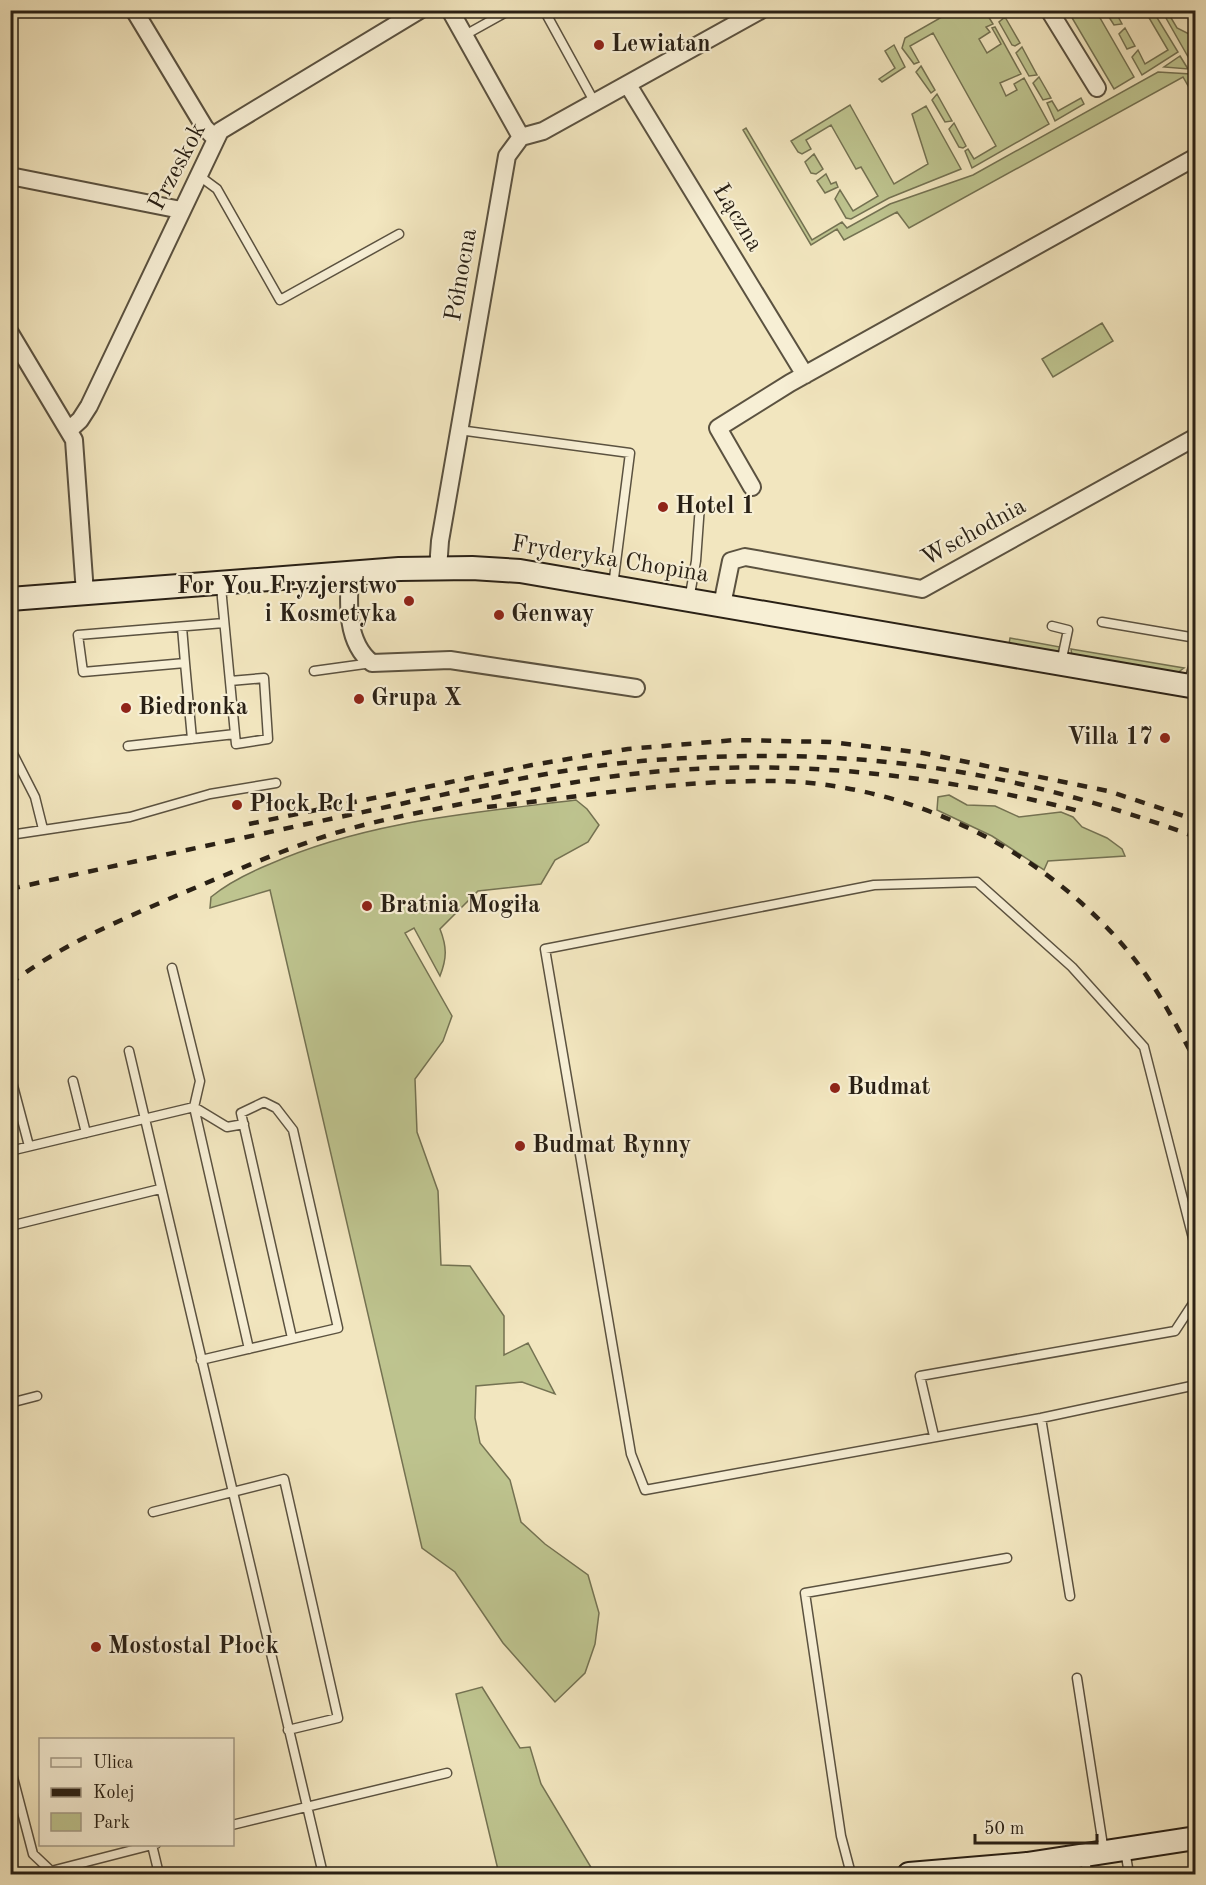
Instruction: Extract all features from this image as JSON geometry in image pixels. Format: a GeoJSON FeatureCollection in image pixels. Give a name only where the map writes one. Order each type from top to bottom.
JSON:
{"type":"FeatureCollection","features":[{"type":"Feature","properties":{"kind":"street"},"geometry":{"type":"LineString","coordinates":[[134,10],[206,128],[215,138]]}},
{"type":"Feature","properties":{"kind":"street","name":"Przeskok"},"geometry":{"type":"LineString","coordinates":[[69,430],[80,420],[89,406],[215,138],[225,127],[420,10]]}},
{"type":"Feature","properties":{"kind":"street"},"geometry":{"type":"LineString","coordinates":[[450,10],[521,137],[543,131],[761,10]]}},
{"type":"Feature","properties":{"kind":"street"},"geometry":{"type":"LineString","coordinates":[[1049,10],[1097,88]]}},
{"type":"Feature","properties":{"kind":"street","name":"Łączna"},"geometry":{"type":"LineString","coordinates":[[628,85],[805,375]]}},
{"type":"Feature","properties":{"kind":"street","name":"Północna"},"geometry":{"type":"LineString","coordinates":[[438,568],[440,541],[507,156],[521,137]]}},
{"type":"Feature","properties":{"kind":"street"},"geometry":{"type":"LineString","coordinates":[[752,487],[718,428],[805,375],[1196,157]]}},
{"type":"Feature","properties":{"kind":"street"},"geometry":{"type":"LineString","coordinates":[[10,176],[181,210]]}},
{"type":"Feature","properties":{"kind":"street"},"geometry":{"type":"LineString","coordinates":[[10,333],[69,430],[76,453],[85,592]]}},
{"type":"Feature","properties":{"kind":"street","name":"Wschodnia"},"geometry":{"type":"LineString","coordinates":[[722,605],[731,561],[746,557],[922,589],[1196,437]]}},
{"type":"Feature","properties":{"kind":"street","name":"Fryderyka Chopina"},"geometry":{"type":"LineString","coordinates":[[10,599],[438,568],[520,572],[1192,686]]}},
{"type":"Feature","properties":{"kind":"street"},"geometry":{"type":"LineString","coordinates":[[350,573],[353,639],[360,653],[372,663],[450,660],[636,688]]}},
{"type":"Feature","properties":{"kind":"street"},"geometry":{"type":"LineString","coordinates":[[909,1875],[1100,1858],[1196,1838]]}},
{"type":"Feature","properties":{"kind":"lane"},"geometry":{"type":"LineString","coordinates":[[465,35],[510,10]]}},
{"type":"Feature","properties":{"kind":"lane"},"geometry":{"type":"LineString","coordinates":[[544,10],[595,103]]}},
{"type":"Feature","properties":{"kind":"lane"},"geometry":{"type":"LineString","coordinates":[[197,175],[217,189],[280,300],[399,234]]}},
{"type":"Feature","properties":{"kind":"lane"},"geometry":{"type":"LineString","coordinates":[[459,430],[630,453],[613,586]]}},
{"type":"Feature","properties":{"kind":"lane"},"geometry":{"type":"LineString","coordinates":[[689,600],[696,561],[700,505]]}},
{"type":"Feature","properties":{"kind":"lane"},"geometry":{"type":"LineString","coordinates":[[221,582],[224,623],[236,744],[267,739],[264,678],[230,681]]}},
{"type":"Feature","properties":{"kind":"lane"},"geometry":{"type":"LineString","coordinates":[[1102,622],[1196,638]]}},
{"type":"Feature","properties":{"kind":"lane"},"geometry":{"type":"LineString","coordinates":[[185,663],[83,672],[78,635],[224,623]]}},
{"type":"Feature","properties":{"kind":"lane"},"geometry":{"type":"LineString","coordinates":[[1052,626],[1068,630],[1061,664]]}},
{"type":"Feature","properties":{"kind":"lane"},"geometry":{"type":"LineString","coordinates":[[182,627],[192,739]]}},
{"type":"Feature","properties":{"kind":"lane"},"geometry":{"type":"LineString","coordinates":[[1192,686],[1196,656]]}},
{"type":"Feature","properties":{"kind":"lane"},"geometry":{"type":"LineString","coordinates":[[314,671],[372,663]]}},
{"type":"Feature","properties":{"kind":"lane"},"geometry":{"type":"LineString","coordinates":[[128,746],[235,734]]}},
{"type":"Feature","properties":{"kind":"lane"},"geometry":{"type":"LineString","coordinates":[[10,748],[35,797],[43,829]]}},
{"type":"Feature","properties":{"kind":"lane"},"geometry":{"type":"LineString","coordinates":[[10,835],[130,817],[210,794],[276,783]]}},
{"type":"Feature","properties":{"kind":"lane"},"geometry":{"type":"LineString","coordinates":[[1196,1250],[1144,1047],[1072,967],[977,882],[874,885],[544,949],[631,1454],[645,1490],[1041,1418],[1196,1386]]}},
{"type":"Feature","properties":{"kind":"lane"},"geometry":{"type":"LineString","coordinates":[[172,968],[200,1081],[194,1107],[249,1349]]}},
{"type":"Feature","properties":{"kind":"lane"},"geometry":{"type":"LineString","coordinates":[[129,1051],[323,1875]]}},
{"type":"Feature","properties":{"kind":"lane"},"geometry":{"type":"LineString","coordinates":[[72,1081],[86,1133]]}},
{"type":"Feature","properties":{"kind":"lane"},"geometry":{"type":"LineString","coordinates":[[12,1082],[29,1146]]}},
{"type":"Feature","properties":{"kind":"lane"},"geometry":{"type":"LineString","coordinates":[[201,1360],[338,1328],[293,1130],[276,1108],[264,1102],[241,1113],[292,1338]]}},
{"type":"Feature","properties":{"kind":"lane"},"geometry":{"type":"LineString","coordinates":[[10,1151],[194,1107],[227,1127],[244,1124]]}},
{"type":"Feature","properties":{"kind":"lane"},"geometry":{"type":"LineString","coordinates":[[10,1226],[160,1189]]}},
{"type":"Feature","properties":{"kind":"lane"},"geometry":{"type":"LineString","coordinates":[[934,1436],[920,1376],[1175,1331],[1196,1299]]}},
{"type":"Feature","properties":{"kind":"lane"},"geometry":{"type":"LineString","coordinates":[[10,1403],[37,1396]]}},
{"type":"Feature","properties":{"kind":"lane"},"geometry":{"type":"LineString","coordinates":[[1041,1418],[1070,1596]]}},
{"type":"Feature","properties":{"kind":"lane"},"geometry":{"type":"LineString","coordinates":[[153,1512],[284,1479],[338,1718],[288,1730]]}},
{"type":"Feature","properties":{"kind":"lane"},"geometry":{"type":"LineString","coordinates":[[850,1875],[841,1836],[805,1593],[1007,1558]]}},
{"type":"Feature","properties":{"kind":"lane"},"geometry":{"type":"LineString","coordinates":[[1077,1678],[1100,1858],[1129,1875]]}},
{"type":"Feature","properties":{"kind":"lane"},"geometry":{"type":"LineString","coordinates":[[10,1766],[33,1854],[51,1871],[150,1846]]}},
{"type":"Feature","properties":{"kind":"lane"},"geometry":{"type":"LineString","coordinates":[[234,1826],[447,1773]]}},
{"type":"Feature","properties":{"kind":"lane"},"geometry":{"type":"LineString","coordinates":[[154,1846],[159,1875]]}},
{"type":"Feature","properties":{"kind":"green space"},"geometry":{"type":"Polygon","coordinates":[[[954,10],[985,11],[993,24],[986,27],[990,32],[979,39],[987,53],[1001,44],[992,28],[995,27],[1021,74],[1000,83],[1006,96],[1017,90],[1014,84],[1024,78],[1049,124],[972,168],[965,151],[968,149],[974,159],[996,146],[933,33],[910,46],[919,62],[914,64],[902,48],[905,38],[954,10]]]}},
{"type":"Feature","properties":{"kind":"green space"},"geometry":{"type":"Polygon","coordinates":[[[1068,11],[1096,11],[1134,77],[1114,89],[1068,11]]]}},
{"type":"Feature","properties":{"kind":"green space"},"geometry":{"type":"Polygon","coordinates":[[[1105,11],[1115,11],[1122,24],[1114,25],[1105,11]]]}},
{"type":"Feature","properties":{"kind":"green space"},"geometry":{"type":"Polygon","coordinates":[[[1145,11],[1153,11],[1178,52],[1142,75],[1132,57],[1138,50],[1145,64],[1168,50],[1145,11]]]}},
{"type":"Feature","properties":{"kind":"green space"},"geometry":{"type":"Polygon","coordinates":[[[1162,11],[1167,11],[1177,28],[1195,37],[1195,69],[1162,11]]]}},
{"type":"Feature","properties":{"kind":"green space"},"geometry":{"type":"Polygon","coordinates":[[[1005,17],[1020,43],[1015,46],[1012,45],[999,22],[1005,17]]]}},
{"type":"Feature","properties":{"kind":"green space"},"geometry":{"type":"Polygon","coordinates":[[[1125,28],[1135,46],[1127,49],[1119,34],[1125,28]]]}},
{"type":"Feature","properties":{"kind":"green space"},"geometry":{"type":"Polygon","coordinates":[[[894,45],[905,67],[882,82],[879,79],[895,68],[885,51],[894,45]]]}},
{"type":"Feature","properties":{"kind":"green space"},"geometry":{"type":"Polygon","coordinates":[[[1022,47],[1037,75],[1029,76],[1016,53],[1022,47]]]}},
{"type":"Feature","properties":{"kind":"green space"},"geometry":{"type":"Polygon","coordinates":[[[1180,56],[1188,69],[1164,67],[1180,56]]]}},
{"type":"Feature","properties":{"kind":"green space"},"geometry":{"type":"Polygon","coordinates":[[[921,66],[935,90],[931,93],[916,72],[921,66]]]}},
{"type":"Feature","properties":{"kind":"green space"},"geometry":{"type":"Polygon","coordinates":[[[1158,72],[1191,74],[1195,83],[1195,98],[1183,77],[909,228],[897,212],[844,240],[837,229],[811,245],[743,130],[746,128],[812,240],[842,222],[847,228],[890,204],[973,175],[1158,72]]]}},
{"type":"Feature","properties":{"kind":"green space"},"geometry":{"type":"Polygon","coordinates":[[[1039,77],[1051,98],[1043,100],[1033,83],[1039,77]]]}},
{"type":"Feature","properties":{"kind":"green space"},"geometry":{"type":"Polygon","coordinates":[[[937,94],[952,121],[945,122],[932,100],[937,94]]]}},
{"type":"Feature","properties":{"kind":"green space"},"geometry":{"type":"Polygon","coordinates":[[[1081,98],[1084,104],[1055,121],[1047,103],[1052,101],[1058,111],[1081,98]]]}},
{"type":"Feature","properties":{"kind":"green space"},"geometry":{"type":"Polygon","coordinates":[[[850,105],[894,184],[928,164],[912,114],[926,106],[961,169],[889,198],[851,219],[846,218],[835,199],[840,190],[853,211],[878,196],[861,167],[856,169],[831,125],[806,140],[811,149],[802,154],[791,141],[850,105]]]}},
{"type":"Feature","properties":{"kind":"green space"},"geometry":{"type":"Polygon","coordinates":[[[954,123],[966,146],[963,148],[959,147],[949,129],[954,123]]]}},
{"type":"Feature","properties":{"kind":"green space"},"geometry":{"type":"Polygon","coordinates":[[[814,154],[823,169],[816,174],[811,173],[805,162],[814,154]]]}},
{"type":"Feature","properties":{"kind":"green space"},"geometry":{"type":"Polygon","coordinates":[[[826,174],[831,184],[836,182],[838,187],[825,193],[817,181],[826,174]]]}},
{"type":"Feature","properties":{"kind":"green space"},"geometry":{"type":"Polygon","coordinates":[[[1102,323],[1113,341],[1053,377],[1042,359],[1102,323]]]}},
{"type":"Feature","properties":{"kind":"green space"},"geometry":{"type":"Polygon","coordinates":[[[1010,638],[1060,647],[1057,653],[1009,644],[1010,638]]]}},
{"type":"Feature","properties":{"kind":"green space"},"geometry":{"type":"Polygon","coordinates":[[[1071,649],[1184,668],[1177,673],[1072,656],[1071,649]]]}},
{"type":"Feature","properties":{"kind":"green space"},"geometry":{"type":"Polygon","coordinates":[[[949,795],[967,805],[995,806],[1019,817],[1061,812],[1073,817],[1082,827],[1107,838],[1122,849],[1125,856],[1048,861],[1044,870],[992,836],[937,810],[938,797],[949,795]]]}},
{"type":"Feature","properties":{"kind":"green space"},"geometry":{"type":"Polygon","coordinates":[[[576,800],[587,809],[599,825],[588,842],[555,860],[541,884],[478,891],[440,929],[445,953],[440,976],[414,928],[405,933],[452,1016],[443,1041],[415,1079],[417,1132],[438,1191],[441,1265],[470,1266],[504,1316],[504,1355],[528,1343],[555,1394],[522,1382],[476,1386],[475,1418],[480,1443],[510,1480],[521,1522],[545,1544],[588,1575],[599,1613],[595,1644],[585,1673],[555,1702],[503,1643],[455,1572],[422,1548],[270,890],[210,908],[211,897],[239,878],[307,849],[344,838],[421,821],[576,800]]]}},
{"type":"Feature","properties":{"kind":"green space"},"geometry":{"type":"Polygon","coordinates":[[[482,1687],[520,1748],[530,1747],[541,1784],[595,1874],[499,1874],[456,1694],[482,1687]]]}},
{"type":"Feature","properties":{"kind":"railway"},"geometry":{"type":"LineString","coordinates":[[249,824],[532,765],[628,749],[735,740],[831,742],[923,753],[1108,791],[1196,820]]}},
{"type":"Feature","properties":{"kind":"railway"},"geometry":{"type":"LineString","coordinates":[[10,889],[458,791],[568,770],[689,758],[811,757],[881,761],[973,774],[1108,807],[1196,837]]}},
{"type":"Feature","properties":{"kind":"railway"},"geometry":{"type":"LineString","coordinates":[[10,984],[49,957],[113,924],[234,871],[310,842],[346,830],[399,817],[577,782],[641,773],[752,767],[862,772],[971,787],[1079,811]]}},
{"type":"Feature","properties":{"kind":"railway"},"geometry":{"type":"LineString","coordinates":[[487,807],[665,786],[772,781],[822,784],[872,793],[920,808],[967,828],[1012,852],[1054,881],[1093,913],[1147,976],[1196,1062]]}},
{"type":"Feature","properties":{"kind":"place","name":"Lewiatan"},"geometry":{"type":"Point","coordinates":[599,45]}},
{"type":"Feature","properties":{"kind":"place","name":"Hotel 1"},"geometry":{"type":"Point","coordinates":[663,507]}},
{"type":"Feature","properties":{"kind":"place","name":"For You Fryzjerstwo i Kosmetyka"},"geometry":{"type":"Point","coordinates":[409,601]}},
{"type":"Feature","properties":{"kind":"place","name":"Genway"},"geometry":{"type":"Point","coordinates":[499,615]}},
{"type":"Feature","properties":{"kind":"place","name":"Grupa X"},"geometry":{"type":"Point","coordinates":[359,699]}},
{"type":"Feature","properties":{"kind":"place","name":"Biedronka"},"geometry":{"type":"Point","coordinates":[126,708]}},
{"type":"Feature","properties":{"kind":"place","name":"Villa 17"},"geometry":{"type":"Point","coordinates":[1165,738]}},
{"type":"Feature","properties":{"kind":"place","name":"Płock Pc1"},"geometry":{"type":"Point","coordinates":[237,805]}},
{"type":"Feature","properties":{"kind":"place","name":"Bratnia Mogiła"},"geometry":{"type":"Point","coordinates":[367,906]}},
{"type":"Feature","properties":{"kind":"place","name":"Budmat"},"geometry":{"type":"Point","coordinates":[835,1088]}},
{"type":"Feature","properties":{"kind":"place","name":"Budmat Rynny"},"geometry":{"type":"Point","coordinates":[520,1146]}},
{"type":"Feature","properties":{"kind":"place","name":"Mostostal Płock"},"geometry":{"type":"Point","coordinates":[96,1647]}}]}
